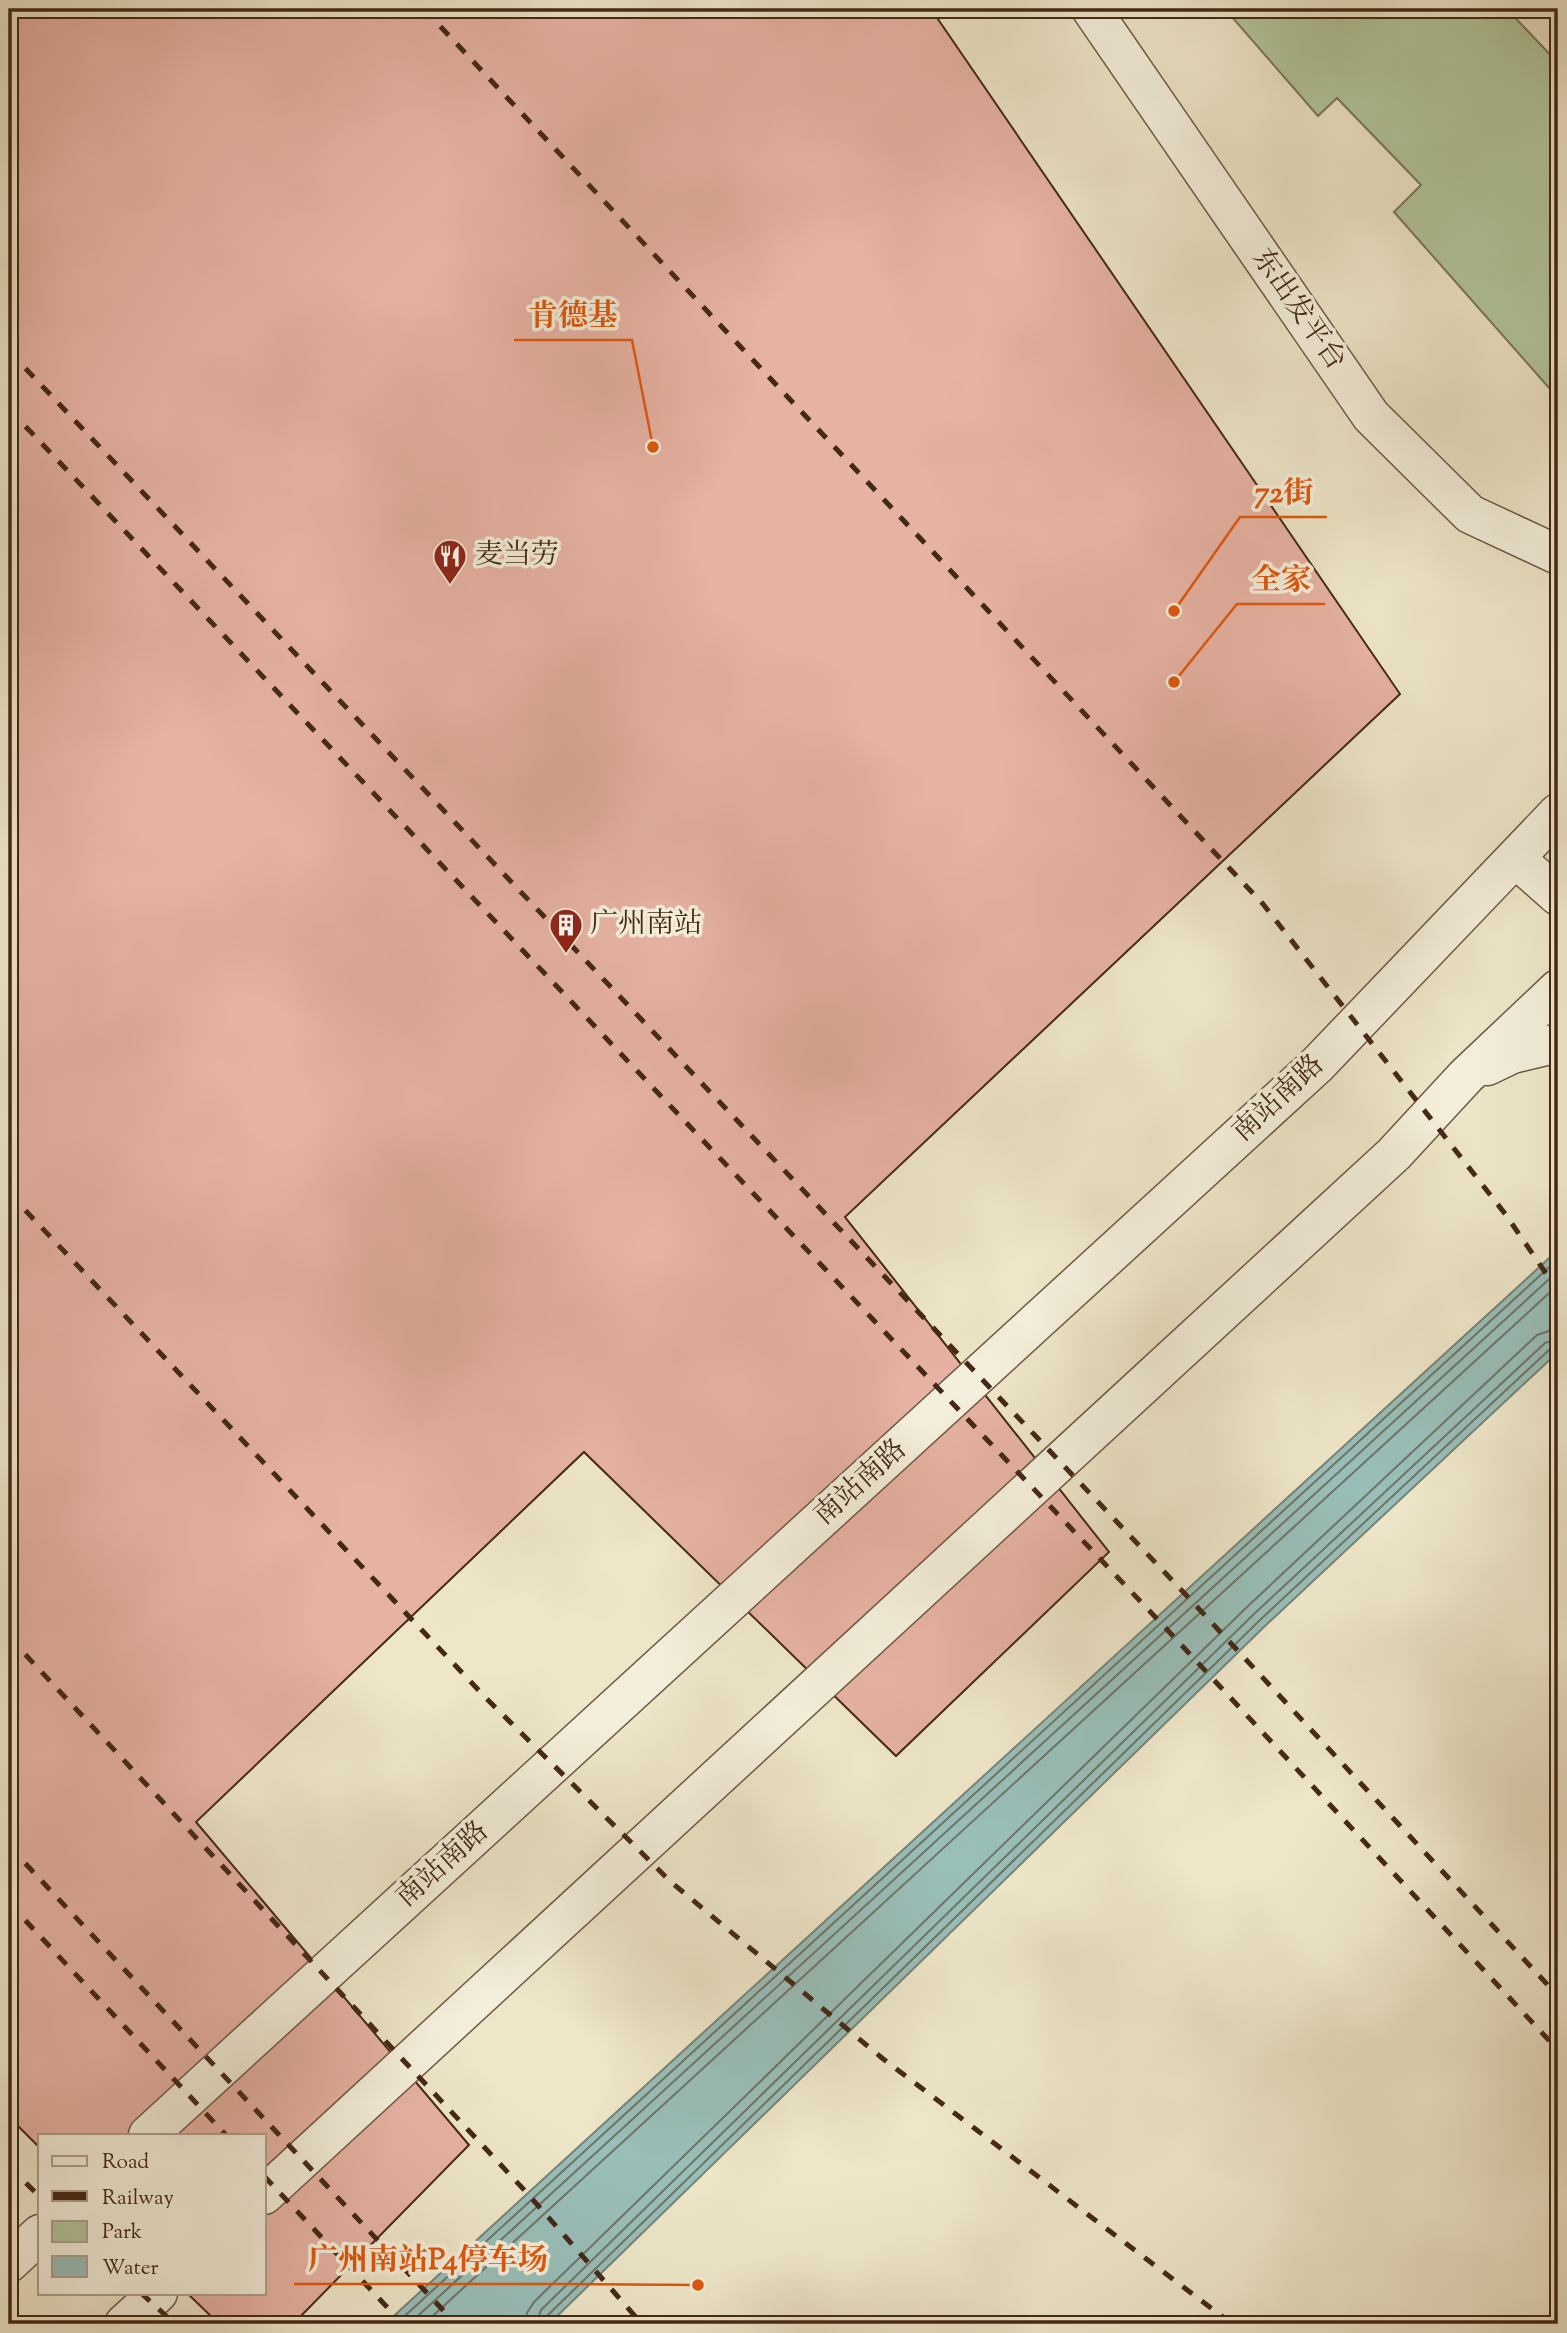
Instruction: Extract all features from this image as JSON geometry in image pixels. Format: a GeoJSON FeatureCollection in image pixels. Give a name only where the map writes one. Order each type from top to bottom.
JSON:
{"type":"FeatureCollection","features":[{"type":"Feature","properties":{"kind":"street","name":"东出发平台"},"geometry":{"type":"LineString","coordinates":[[1091,9],[1371,416],[1471,514],[1558,555]]}},
{"type":"Feature","properties":{"kind":"street","name":"南站南路"},"geometry":{"type":"LineString","coordinates":[[149,2134],[1316,1066],[1558,813]]}},
{"type":"Feature","properties":{"kind":"street"},"geometry":{"type":"LineString","coordinates":[[1515,858],[1558,896]]}},
{"type":"Feature","properties":{"kind":"street"},"geometry":{"type":"LineString","coordinates":[[266,2193],[1383,1163],[1466,1076],[1558,989]]}},
{"type":"Feature","properties":{"kind":"street"},"geometry":{"type":"LineString","coordinates":[[1466,1076],[1511,1054],[1558,1043]]}},
{"type":"Feature","properties":{"kind":"street"},"geometry":{"type":"LineString","coordinates":[[9,2263],[38,2236]]}},
{"type":"Feature","properties":{"kind":"street"},"geometry":{"type":"LineString","coordinates":[[124,2324],[157,2294]]}},
{"type":"Feature","properties":{"kind":"green space"},"geometry":{"type":"Polygon","coordinates":[[[1225,9],[1507,9],[1558,63],[1558,398],[1394,212],[1421,185],[1337,98],[1318,116],[1225,9]]]}},
{"type":"Feature","properties":{"kind":"water"},"geometry":{"type":"Polygon","coordinates":[[[1558,1250],[1558,1352],[1265,1626],[549,2324],[385,2324],[1558,1250]]]}},
{"type":"Feature","properties":{"kind":"building","name":"广州南站"},"geometry":{"type":"Polygon","coordinates":[[[9,9],[931,9],[1400,694],[845,1217],[1109,1552],[896,1756],[584,1452],[196,1822],[469,2145],[293,2324],[219,2324],[188,2294],[266,2294],[266,2134],[38,2134],[38,2146],[9,2117],[9,9]]]}},
{"type":"Feature","properties":{"kind":"railway"},"geometry":{"type":"LineString","coordinates":[[424,9],[1263,904],[1506,1215],[1558,1291]]}},
{"type":"Feature","properties":{"kind":"railway"},"geometry":{"type":"LineString","coordinates":[[9,351],[1187,1596],[1558,1996]]}},
{"type":"Feature","properties":{"kind":"railway"},"geometry":{"type":"LineString","coordinates":[[9,409],[1160,1622],[1558,2050]]}},
{"type":"Feature","properties":{"kind":"railway"},"geometry":{"type":"LineString","coordinates":[[9,1193],[486,1698],[671,1882],[882,2058],[1232,2324]]}},
{"type":"Feature","properties":{"kind":"railway"},"geometry":{"type":"LineString","coordinates":[[9,1637],[527,2193],[642,2324]]}},
{"type":"Feature","properties":{"kind":"railway"},"geometry":{"type":"LineString","coordinates":[[9,1846],[456,2324]]}},
{"type":"Feature","properties":{"kind":"railway"},"geometry":{"type":"LineString","coordinates":[[9,1903],[225,2134]]}},
{"type":"Feature","properties":{"kind":"railway"},"geometry":{"type":"LineString","coordinates":[[9,2166],[38,2195]]}},
{"type":"Feature","properties":{"kind":"railway"},"geometry":{"type":"LineString","coordinates":[[266,2178],[403,2324]]}},
{"type":"Feature","properties":{"kind":"railway"},"geometry":{"type":"LineString","coordinates":[[142,2294],[175,2324]]}},
{"type":"Feature","properties":{"kind":"place","name":"肯德基"},"geometry":{"type":"Point","coordinates":[653,447]}},
{"type":"Feature","properties":{"kind":"place","name":"麦当劳"},"geometry":{"type":"Point","coordinates":[450,586]}},
{"type":"Feature","properties":{"kind":"place","name":"72街"},"geometry":{"type":"Point","coordinates":[1174,611]}},
{"type":"Feature","properties":{"kind":"place","name":"全家"},"geometry":{"type":"Point","coordinates":[1174,682]}},
{"type":"Feature","properties":{"kind":"place","name":"广州南站"},"geometry":{"type":"Point","coordinates":[566,955]}},
{"type":"Feature","properties":{"kind":"place","name":"广州南站P4停车场"},"geometry":{"type":"Point","coordinates":[698,2285]}}]}
